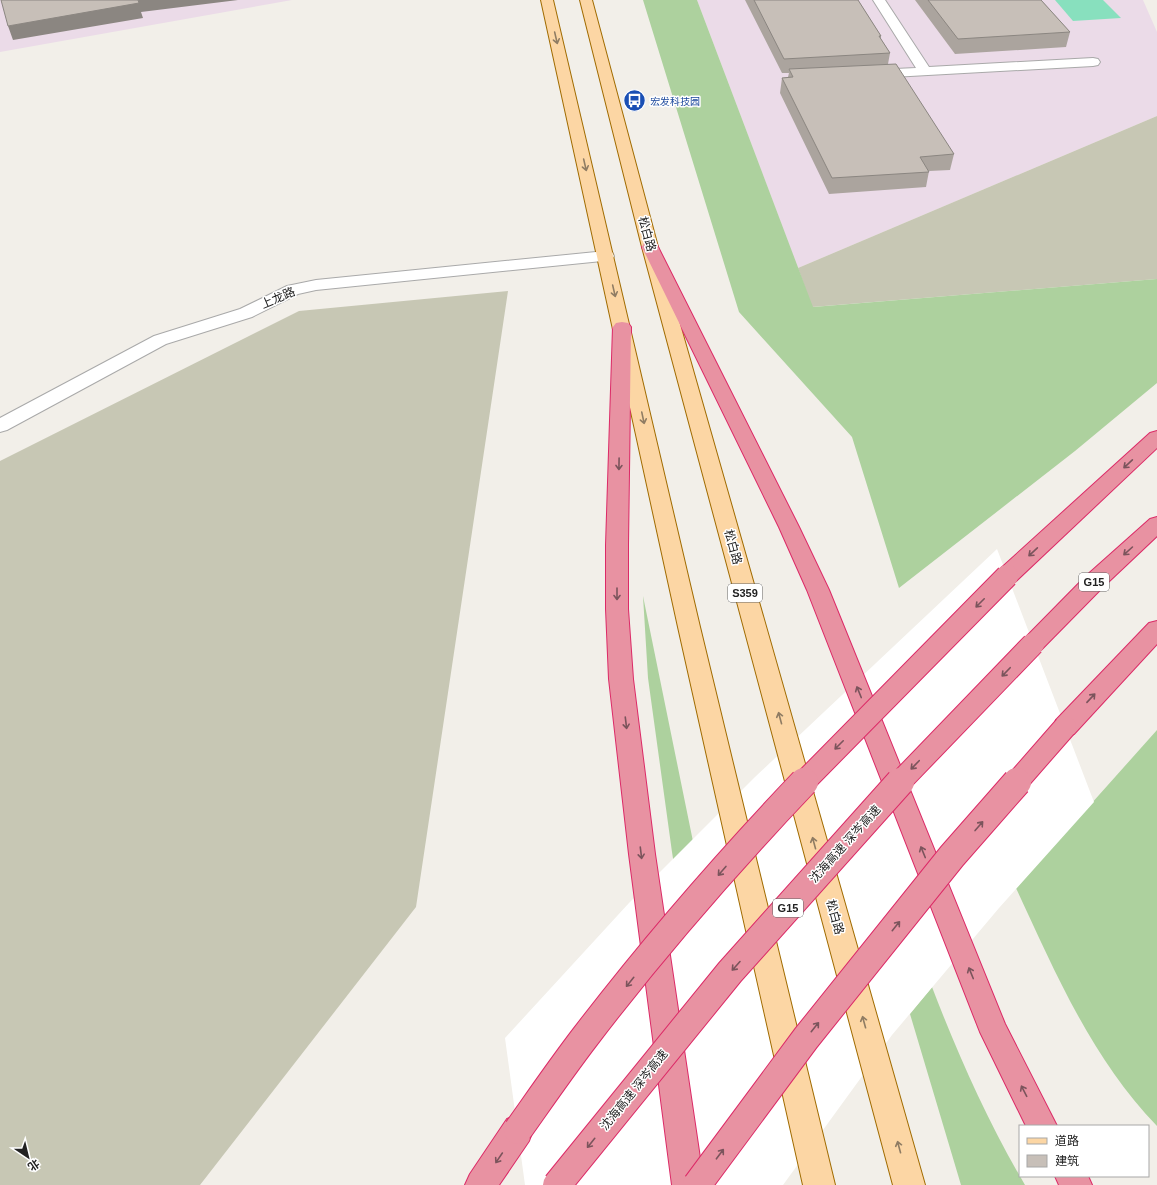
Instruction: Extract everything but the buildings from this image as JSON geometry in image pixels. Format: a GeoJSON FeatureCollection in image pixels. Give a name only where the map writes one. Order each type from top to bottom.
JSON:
{"type":"FeatureCollection","features":[{"type":"Feature","properties":{"kind":"highway"},"geometry":{"type":"LineString","coordinates":[[650,247],[789,527],[818,590],[994,1032],[1041,1125]]}},
{"type":"Feature","properties":{"kind":"highway"},"geometry":{"type":"LineString","coordinates":[[622,327],[617,545],[617,609],[621,679],[642,854],[688,1185]]}},
{"type":"Feature","properties":{"kind":"highway"},"geometry":{"type":"LineString","coordinates":[[481,1185],[518,1130],[585,1037],[680,919],[756,832],[828,756],[1007,576],[1157,437]]}},
{"type":"Feature","properties":{"kind":"highway","name":"沈海高速 深岑高速"},"geometry":{"type":"LineString","coordinates":[[557,1185],[730,972],[912,768],[1094,582],[1157,524]]}},
{"type":"Feature","properties":{"kind":"highway"},"geometry":{"type":"LineString","coordinates":[[697,1185],[806,1038],[952,856],[1065,727],[1157,629]]}},
{"type":"Feature","properties":{"kind":"main road"},"geometry":{"type":"LineString","coordinates":[[547,0],[687,620],[819,1185]]}},
{"type":"Feature","properties":{"kind":"main road","name":"松白路"},"geometry":{"type":"LineString","coordinates":[[586,0],[650,247],[909,1185]]}},
{"type":"Feature","properties":{"kind":"street","name":"上龙路"},"geometry":{"type":"LineString","coordinates":[[0,426],[160,340],[246,313],[293,290],[316,285],[606,256]]}},
{"type":"Feature","properties":{"kind":"lane"},"geometry":{"type":"LineString","coordinates":[[879,0],[925,71]]}},
{"type":"Feature","properties":{"kind":"lane"},"geometry":{"type":"LineString","coordinates":[[861,75],[1092,62]]}},
{"type":"Feature","properties":{"kind":"shaded area"},"geometry":{"type":"Polygon","coordinates":[[[0,0],[292,0],[0,52],[0,0]]]}},
{"type":"Feature","properties":{"kind":"shaded area","name":"宏发科技园"},"geometry":{"type":"Polygon","coordinates":[[[697,0],[1143,0],[1157,32],[1157,116],[798,268],[697,0]]]}},
{"type":"Feature","properties":{"kind":"shaded area"},"geometry":{"type":"Polygon","coordinates":[[[1157,116],[1157,279],[812,307],[798,268],[1157,116]]]}},
{"type":"Feature","properties":{"kind":"shaded area"},"geometry":{"type":"Polygon","coordinates":[[[508,291],[416,907],[200,1185],[0,1185],[0,461],[299,311],[508,291]]]}},
{"type":"Feature","properties":{"kind":"green space"},"geometry":{"type":"Polygon","coordinates":[[[643,0],[697,0],[813,307],[1157,279],[1157,383],[1075,451],[899,588],[852,437],[739,312],[643,0]]]}},
{"type":"Feature","properties":{"kind":"green space"},"geometry":{"type":"Polygon","coordinates":[[[1055,0],[1103,0],[1121,18],[1073,21],[1055,0]]]}},
{"type":"Feature","properties":{"kind":"green space"},"geometry":{"type":"Polygon","coordinates":[[[643,596],[763,1185],[724,1185],[672,852],[648,678],[643,596]]]}},
{"type":"Feature","properties":{"kind":"green space"},"geometry":{"type":"Polygon","coordinates":[[[1157,730],[1157,1126],[1134,1100],[1094,1043],[1061,983],[1016,888],[1157,730]]]}},
{"type":"Feature","properties":{"kind":"green space"},"geometry":{"type":"Polygon","coordinates":[[[932,987],[974,1088],[1019,1177],[1025,1185],[961,1185],[910,1014],[932,987]]]}},
{"type":"Feature","properties":{"kind":"pier"},"geometry":{"type":"Polygon","coordinates":[[[997,549],[1094,802],[999,908],[892,1035],[783,1185],[525,1185],[505,1038],[629,903],[755,777],[997,549]]]}},
{"type":"Feature","properties":{"kind":"place","name":"宏发科技园"},"geometry":{"type":"Point","coordinates":[634,101]}}]}
